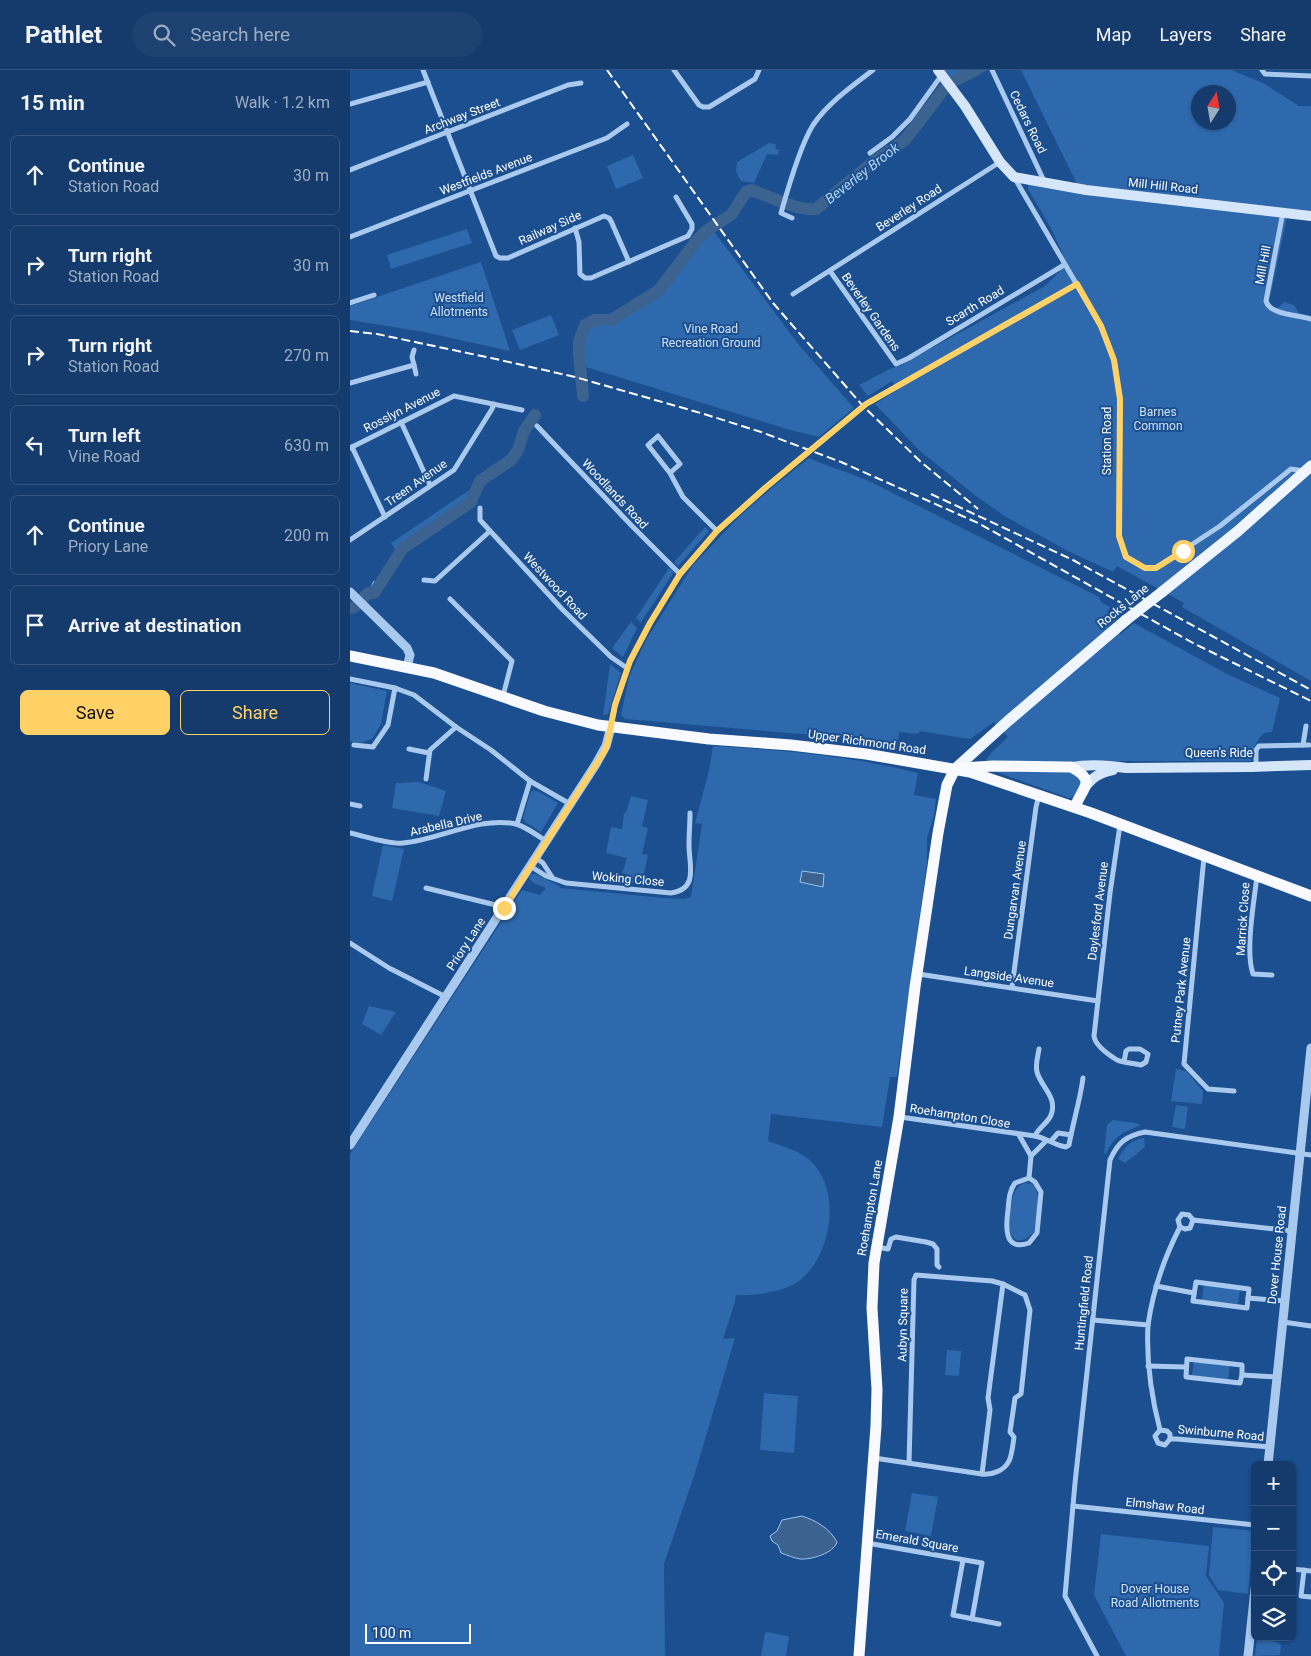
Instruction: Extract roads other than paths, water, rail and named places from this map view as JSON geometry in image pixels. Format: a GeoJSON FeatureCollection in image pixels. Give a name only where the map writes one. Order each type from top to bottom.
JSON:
{"type":"FeatureCollection","features":[{"type":"Feature","properties":{"kind":"highway","name":"Upper Richmond Road"},"geometry":{"type":"LineString","coordinates":[[350,656],[452,678],[502,697],[572,719],[611,727],[848,752],[970,772],[1075,807],[1311,896]]}},
{"type":"Feature","properties":{"kind":"highway","name":"Queen's Ride"},"geometry":{"type":"LineString","coordinates":[[955,769],[974,766],[1071,766]]}},
{"type":"Feature","properties":{"kind":"highway"},"geometry":{"type":"LineString","coordinates":[[1071,766],[1084,775],[1085,787]]}},
{"type":"Feature","properties":{"kind":"highway","name":"Roehampton Lane"},"geometry":{"type":"LineString","coordinates":[[858,1656],[874,1458],[877,1389],[872,1293],[876,1247],[899,1117],[945,791],[955,769]]}},
{"type":"Feature","properties":{"kind":"highway","name":"Queen's Ride"},"geometry":{"type":"LineString","coordinates":[[1075,807],[1085,787]]}},
{"type":"Feature","properties":{"kind":"main road","name":"Station Road"},"geometry":{"type":"LineString","coordinates":[[940,73],[965,106],[1000,162],[1014,177]]}},
{"type":"Feature","properties":{"kind":"main road","name":"Mill Hill Road"},"geometry":{"type":"LineString","coordinates":[[1014,177],[1086,190],[1283,211],[1311,216]]}},
{"type":"Feature","properties":{"kind":"main road","name":"Rocks Lane"},"geometry":{"type":"LineString","coordinates":[[955,769],[1118,627],[1238,531],[1308,468]]}},
{"type":"Feature","properties":{"kind":"main road","name":"Queen's Ride"},"geometry":{"type":"LineString","coordinates":[[1085,787],[1094,776],[1101,772],[1126,768],[1256,767],[1311,764]]}},
{"type":"Feature","properties":{"kind":"main road","name":"Queen's Ride"},"geometry":{"type":"LineString","coordinates":[[1071,766],[1113,766],[1126,768]]}},
{"type":"Feature","properties":{"kind":"street"},"geometry":{"type":"LineString","coordinates":[[423,70],[470,191]]}},
{"type":"Feature","properties":{"kind":"street"},"geometry":{"type":"LineString","coordinates":[[674,70],[699,106],[703,107],[709,107],[755,79],[759,70]]}},
{"type":"Feature","properties":{"kind":"street"},"geometry":{"type":"LineString","coordinates":[[781,213],[802,149],[813,126],[834,102],[873,70]]}},
{"type":"Feature","properties":{"kind":"street","name":"Cedars Road"},"geometry":{"type":"LineString","coordinates":[[992,70],[1046,183]]}},
{"type":"Feature","properties":{"kind":"street"},"geometry":{"type":"LineString","coordinates":[[1262,70],[1265,74],[1311,76]]}},
{"type":"Feature","properties":{"kind":"street"},"geometry":{"type":"LineString","coordinates":[[870,153],[892,137],[910,119],[940,73]]}},
{"type":"Feature","properties":{"kind":"street"},"geometry":{"type":"LineString","coordinates":[[350,104],[428,82]]}},
{"type":"Feature","properties":{"kind":"street","name":"Archway Street"},"geometry":{"type":"LineString","coordinates":[[350,170],[568,85],[581,83]]}},
{"type":"Feature","properties":{"kind":"street","name":"Westfields Avenue"},"geometry":{"type":"LineString","coordinates":[[350,237],[607,138],[626,124]]}},
{"type":"Feature","properties":{"kind":"street","name":"Beverley Road"},"geometry":{"type":"LineString","coordinates":[[793,294],[1000,162]]}},
{"type":"Feature","properties":{"kind":"street","name":"Station Road"},"geometry":{"type":"LineString","coordinates":[[1014,177],[1101,326],[1114,360],[1120,399],[1119,536],[1126,557],[1145,568],[1156,568],[1220,526],[1291,469],[1308,468]]}},
{"type":"Feature","properties":{"kind":"street","name":"Railway Side"},"geometry":{"type":"LineString","coordinates":[[470,191],[496,256],[500,258],[508,258],[600,216],[606,216],[611,221],[628,262]]}},
{"type":"Feature","properties":{"kind":"street"},"geometry":{"type":"LineString","coordinates":[[575,228],[580,242],[580,274],[591,278],[688,236],[692,224],[676,197]]}},
{"type":"Feature","properties":{"kind":"street"},"geometry":{"type":"LineString","coordinates":[[773,210],[792,218]]}},
{"type":"Feature","properties":{"kind":"street","name":"Mill Hill"},"geometry":{"type":"LineString","coordinates":[[1283,211],[1266,301],[1267,305],[1273,311],[1311,319]]}},
{"type":"Feature","properties":{"kind":"street","name":"Scarth Road"},"geometry":{"type":"LineString","coordinates":[[896,364],[1064,265]]}},
{"type":"Feature","properties":{"kind":"street","name":"Beverley Gardens"},"geometry":{"type":"LineString","coordinates":[[830,272],[896,364]]}},
{"type":"Feature","properties":{"kind":"street"},"geometry":{"type":"LineString","coordinates":[[611,727],[627,668],[650,623],[680,574],[717,531],[765,488],[866,404],[1077,284]]}},
{"type":"Feature","properties":{"kind":"street"},"geometry":{"type":"LineString","coordinates":[[350,303],[374,295]]}},
{"type":"Feature","properties":{"kind":"street"},"geometry":{"type":"LineString","coordinates":[[414,350],[412,357],[416,374]]}},
{"type":"Feature","properties":{"kind":"street"},"geometry":{"type":"LineString","coordinates":[[350,383],[414,366]]}},
{"type":"Feature","properties":{"kind":"street","name":"Rosslyn Avenue"},"geometry":{"type":"LineString","coordinates":[[351,447],[454,396],[522,410]]}},
{"type":"Feature","properties":{"kind":"street","name":"Treen Avenue"},"geometry":{"type":"LineString","coordinates":[[350,540],[448,474],[459,464],[494,404]]}},
{"type":"Feature","properties":{"kind":"street"},"geometry":{"type":"LineString","coordinates":[[401,422],[430,485]]}},
{"type":"Feature","properties":{"kind":"street","name":"Woodlands Road"},"geometry":{"type":"LineString","coordinates":[[537,426],[631,526],[680,574]]}},
{"type":"Feature","properties":{"kind":"street"},"geometry":{"type":"LineString","coordinates":[[670,473],[680,464],[658,436],[648,445],[670,473],[683,497],[717,531]]}},
{"type":"Feature","properties":{"kind":"street"},"geometry":{"type":"LineString","coordinates":[[351,447],[385,516]]}},
{"type":"Feature","properties":{"kind":"street","name":"Westwood Road"},"geometry":{"type":"LineString","coordinates":[[480,508],[480,520],[562,610],[611,657],[627,668]]}},
{"type":"Feature","properties":{"kind":"street"},"geometry":{"type":"LineString","coordinates":[[424,580],[435,581],[490,531]]}},
{"type":"Feature","properties":{"kind":"street"},"geometry":{"type":"LineString","coordinates":[[350,592],[407,648],[410,655],[407,667]]}},
{"type":"Feature","properties":{"kind":"street"},"geometry":{"type":"LineString","coordinates":[[450,599],[512,662],[502,697]]}},
{"type":"Feature","properties":{"kind":"street"},"geometry":{"type":"LineString","coordinates":[[350,679],[395,688],[414,695],[456,727],[491,750],[530,781],[570,804]]}},
{"type":"Feature","properties":{"kind":"street"},"geometry":{"type":"LineString","coordinates":[[354,745],[373,747],[388,725],[395,688]]}},
{"type":"Feature","properties":{"kind":"street"},"geometry":{"type":"LineString","coordinates":[[1256,767],[1256,750],[1259,746],[1306,745],[1306,726]]}},
{"type":"Feature","properties":{"kind":"street"},"geometry":{"type":"LineString","coordinates":[[426,779],[430,750],[456,727]]}},
{"type":"Feature","properties":{"kind":"street","name":"Priory Lane"},"geometry":{"type":"LineString","coordinates":[[350,1146],[604,752],[611,727]]}},
{"type":"Feature","properties":{"kind":"street"},"geometry":{"type":"LineString","coordinates":[[409,749],[429,753]]}},
{"type":"Feature","properties":{"kind":"street"},"geometry":{"type":"LineString","coordinates":[[517,824],[530,781]]}},
{"type":"Feature","properties":{"kind":"street","name":"Dungarvan Avenue"},"geometry":{"type":"LineString","coordinates":[[1012,987],[1039,795]]}},
{"type":"Feature","properties":{"kind":"street"},"geometry":{"type":"LineString","coordinates":[[350,804],[360,806]]}},
{"type":"Feature","properties":{"kind":"street","name":"Woking Close"},"geometry":{"type":"LineString","coordinates":[[530,866],[546,876],[566,883],[670,893],[682,890],[689,881],[691,872],[689,846],[690,813]]}},
{"type":"Feature","properties":{"kind":"street","name":"Arabella Drive"},"geometry":{"type":"LineString","coordinates":[[350,833],[400,844],[420,841],[473,825],[502,823],[517,824],[546,841]]}},
{"type":"Feature","properties":{"kind":"street","name":"Daylesford Avenue"},"geometry":{"type":"LineString","coordinates":[[1120,824],[1094,1040],[1096,1044],[1118,1060],[1124,1062]]}},
{"type":"Feature","properties":{"kind":"street","name":"Putney Park Avenue"},"geometry":{"type":"LineString","coordinates":[[1204,857],[1184,1064],[1208,1089],[1234,1091]]}},
{"type":"Feature","properties":{"kind":"street"},"geometry":{"type":"LineString","coordinates":[[536,858],[543,863],[552,877]]}},
{"type":"Feature","properties":{"kind":"street","name":"Marrick Close"},"geometry":{"type":"LineString","coordinates":[[1257,876],[1250,965],[1254,974],[1272,975]]}},
{"type":"Feature","properties":{"kind":"street"},"geometry":{"type":"LineString","coordinates":[[426,888],[504,908]]}},
{"type":"Feature","properties":{"kind":"street"},"geometry":{"type":"LineString","coordinates":[[350,943],[389,968],[446,997]]}},
{"type":"Feature","properties":{"kind":"street","name":"Langside Avenue"},"geometry":{"type":"LineString","coordinates":[[918,974],[1098,1000]]}},
{"type":"Feature","properties":{"kind":"street","name":"Dover House Road"},"geometry":{"type":"LineString","coordinates":[[1268,1461],[1311,1048]]}},
{"type":"Feature","properties":{"kind":"street"},"geometry":{"type":"LineString","coordinates":[[1035,1136],[1051,1116],[1053,1108],[1051,1096],[1037,1074],[1036,1068],[1040,1049]]}},
{"type":"Feature","properties":{"kind":"street"},"geometry":{"type":"LineString","coordinates":[[1129,1049],[1140,1049],[1148,1054],[1144,1064],[1124,1062],[1126,1051],[1129,1049]]}},
{"type":"Feature","properties":{"kind":"street"},"geometry":{"type":"LineString","coordinates":[[1048,1141],[1056,1145],[1068,1147],[1079,1106],[1083,1078]]}},
{"type":"Feature","properties":{"kind":"street","name":"Roehampton Close"},"geometry":{"type":"LineString","coordinates":[[899,1117],[1035,1136],[1048,1141]]}},
{"type":"Feature","properties":{"kind":"street","name":"Huntingfield Road"},"geometry":{"type":"LineString","coordinates":[[1097,1656],[1065,1596],[1108,1172],[1114,1150],[1122,1141],[1132,1135],[1153,1132],[1311,1155]]}},
{"type":"Feature","properties":{"kind":"street"},"geometry":{"type":"LineString","coordinates":[[1029,1178],[1031,1156],[1058,1134],[1071,1134]]}},
{"type":"Feature","properties":{"kind":"street","name":"Roehampton Close"},"geometry":{"type":"LineString","coordinates":[[1019,1135],[1031,1156]]}},
{"type":"Feature","properties":{"kind":"street"},"geometry":{"type":"LineString","coordinates":[[1029,1178],[1035,1182],[1041,1192],[1037,1233],[1029,1243],[1019,1244],[1011,1240],[1006,1233],[1010,1194],[1015,1184],[1029,1178]]}},
{"type":"Feature","properties":{"kind":"street"},"geometry":{"type":"LineString","coordinates":[[1182,1214],[1190,1215],[1193,1220],[1190,1228],[1185,1229],[1180,1227],[1178,1220],[1182,1214]]}},
{"type":"Feature","properties":{"kind":"street"},"geometry":{"type":"LineString","coordinates":[[1193,1220],[1292,1232]]}},
{"type":"Feature","properties":{"kind":"street","name":"Swinburne Road"},"geometry":{"type":"LineString","coordinates":[[1160,1430],[1153,1402],[1148,1366],[1148,1325],[1156,1286],[1180,1227]]}},
{"type":"Feature","properties":{"kind":"street"},"geometry":{"type":"LineString","coordinates":[[876,1247],[888,1249],[891,1239],[896,1237],[933,1244],[937,1248],[937,1266],[939,1267]]}},
{"type":"Feature","properties":{"kind":"street","name":"Aubyn Square"},"geometry":{"type":"LineString","coordinates":[[874,1458],[991,1475],[1000,1470],[1009,1461],[1014,1437],[1010,1432],[1015,1398],[1021,1394],[1030,1310],[1025,1295],[1003,1284],[992,1281],[916,1275],[914,1280],[909,1463]]}},
{"type":"Feature","properties":{"kind":"street"},"geometry":{"type":"LineString","coordinates":[[1196,1282],[1250,1289],[1247,1308],[1193,1301],[1194,1294],[1196,1282]]}},
{"type":"Feature","properties":{"kind":"street"},"geometry":{"type":"LineString","coordinates":[[982,1474],[990,1410],[988,1398],[1003,1284]]}},
{"type":"Feature","properties":{"kind":"street"},"geometry":{"type":"LineString","coordinates":[[1156,1286],[1194,1294]]}},
{"type":"Feature","properties":{"kind":"street"},"geometry":{"type":"LineString","coordinates":[[1248,1298],[1285,1301]]}},
{"type":"Feature","properties":{"kind":"street"},"geometry":{"type":"LineString","coordinates":[[1093,1320],[1148,1325]]}},
{"type":"Feature","properties":{"kind":"street"},"geometry":{"type":"LineString","coordinates":[[1282,1322],[1311,1326]]}},
{"type":"Feature","properties":{"kind":"street"},"geometry":{"type":"LineString","coordinates":[[1187,1359],[1242,1366],[1242,1375],[1240,1383],[1186,1377],[1185,1367],[1187,1359]]}},
{"type":"Feature","properties":{"kind":"street"},"geometry":{"type":"LineString","coordinates":[[1148,1366],[1185,1367]]}},
{"type":"Feature","properties":{"kind":"street"},"geometry":{"type":"LineString","coordinates":[[1242,1375],[1276,1377]]}},
{"type":"Feature","properties":{"kind":"street","name":"Swinburne Road"},"geometry":{"type":"LineString","coordinates":[[1160,1430],[1155,1436],[1158,1443],[1165,1444],[1170,1439],[1270,1447]]}},
{"type":"Feature","properties":{"kind":"street","name":"Swinburne Road"},"geometry":{"type":"LineString","coordinates":[[1160,1430],[1167,1431],[1170,1434],[1170,1439]]}},
{"type":"Feature","properties":{"kind":"street","name":"Elmshaw Road"},"geometry":{"type":"LineString","coordinates":[[1073,1506],[1251,1526]]}},
{"type":"Feature","properties":{"kind":"street","name":"Emerald Square"},"geometry":{"type":"LineString","coordinates":[[867,1543],[982,1563],[972,1619]]}},
{"type":"Feature","properties":{"kind":"street","name":"Emerald Square"},"geometry":{"type":"LineString","coordinates":[[963,1560],[953,1615],[999,1624]]}},
{"type":"Feature","properties":{"kind":"street"},"geometry":{"type":"LineString","coordinates":[[1296,1569],[1311,1571]]}},
{"type":"Feature","properties":{"kind":"street"},"geometry":{"type":"LineString","coordinates":[[1304,1570],[1301,1596],[1311,1598]]}},
{"type":"Feature","properties":{"kind":"street"},"geometry":{"type":"LineString","coordinates":[[1248,1656],[1254,1596]]}},
{"type":"Feature","properties":{"kind":"waterway","name":"Beverley Brook"},"geometry":{"type":"LineString","coordinates":[[954,81],[976,70]]}},
{"type":"Feature","properties":{"kind":"waterway","name":"Beverley Brook"},"geometry":{"type":"LineString","coordinates":[[583,396],[579,341],[585,325],[594,320],[611,320],[659,290],[697,240],[706,231],[731,215],[746,192],[751,190],[800,208],[816,209],[872,163],[905,140],[944,89]]}},
{"type":"Feature","properties":{"kind":"waterway","name":"Beverley Brook"},"geometry":{"type":"LineString","coordinates":[[585,320],[585,325]]}},
{"type":"Feature","properties":{"kind":"waterway","name":"Beverley Brook"},"geometry":{"type":"LineString","coordinates":[[364,597],[369,593],[374,593],[403,548],[471,502],[480,481],[511,460],[518,450],[524,431],[535,415]]}},
{"type":"Feature","properties":{"kind":"waterway"},"geometry":{"type":"LineString","coordinates":[[369,593],[374,582]]}},
{"type":"Feature","properties":{"kind":"waterway","name":"Beverley Brook"},"geometry":{"type":"LineString","coordinates":[[352,608],[356,606]]}},
{"type":"Feature","properties":{"kind":"railway"},"geometry":{"type":"LineString","coordinates":[[607,70],[773,303],[863,406],[921,462],[978,509]]}},
{"type":"Feature","properties":{"kind":"railway"},"geometry":{"type":"LineString","coordinates":[[350,331],[377,334],[575,377],[761,432],[841,462],[978,523],[1193,643],[1311,701]]}},
{"type":"Feature","properties":{"kind":"railway"},"geometry":{"type":"LineString","coordinates":[[931,494],[1073,560],[1311,690]]}},
{"type":"Feature","properties":{"kind":"park label","name":"Westfield Allotments"},"geometry":{"type":"Point","coordinates":[459,305]}},
{"type":"Feature","properties":{"kind":"park label","name":"Vine Road Recreation Ground"},"geometry":{"type":"Point","coordinates":[711,336]}},
{"type":"Feature","properties":{"kind":"park label","name":"Barnes Common"},"geometry":{"type":"Point","coordinates":[1158,419]}},
{"type":"Feature","properties":{"kind":"park label","name":"Dover House Road Allotments"},"geometry":{"type":"Point","coordinates":[1155,1596]}}]}
